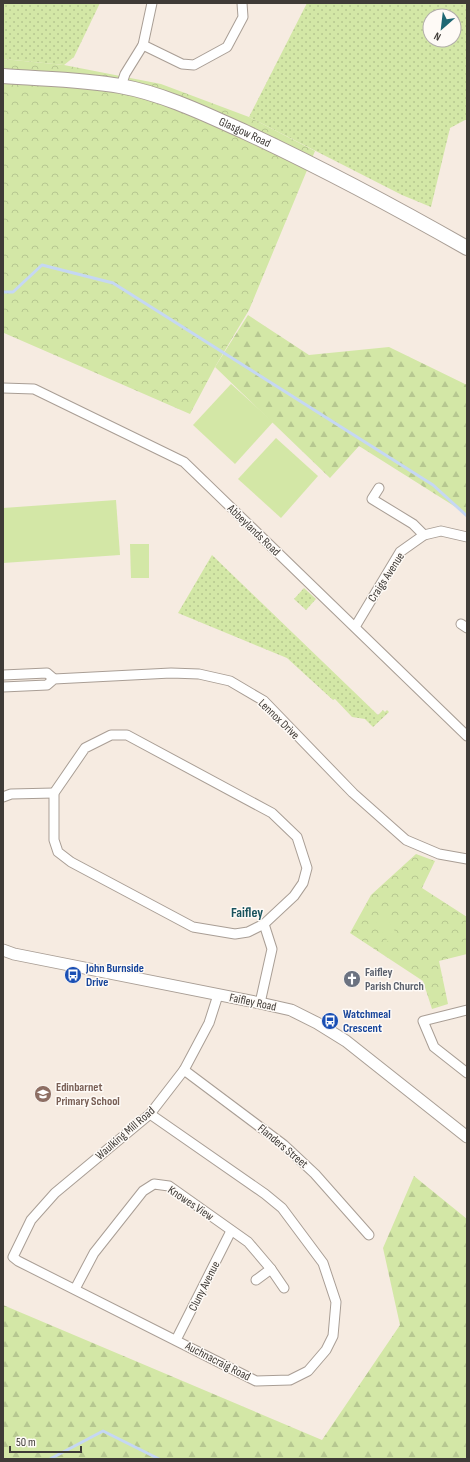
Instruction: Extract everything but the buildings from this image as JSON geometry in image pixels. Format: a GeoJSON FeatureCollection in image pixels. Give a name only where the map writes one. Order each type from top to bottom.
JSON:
{"type":"FeatureCollection","features":[{"type":"Feature","properties":{"kind":"main road","name":"Glasgow Road"},"geometry":{"type":"LineString","coordinates":[[3,76],[89,82],[122,86],[172,100],[260,140],[372,196],[467,248]]}},
{"type":"Feature","properties":{"kind":"street"},"geometry":{"type":"LineString","coordinates":[[122,86],[125,74],[144,45],[152,3]]}},
{"type":"Feature","properties":{"kind":"street"},"geometry":{"type":"LineString","coordinates":[[144,45],[182,64],[194,65],[227,46],[243,16],[242,3]]}},
{"type":"Feature","properties":{"kind":"street","name":"Abbeylands Road"},"geometry":{"type":"LineString","coordinates":[[3,388],[34,389],[184,462],[467,736]]}},
{"type":"Feature","properties":{"kind":"street"},"geometry":{"type":"LineString","coordinates":[[378,488],[372,499],[413,524],[424,535]]}},
{"type":"Feature","properties":{"kind":"street","name":"Craigs Avenue"},"geometry":{"type":"LineString","coordinates":[[355,627],[400,552],[424,535],[441,531],[467,537]]}},
{"type":"Feature","properties":{"kind":"street","name":"Lennox Drive"},"geometry":{"type":"LineString","coordinates":[[3,675],[47,673],[54,679]]}},
{"type":"Feature","properties":{"kind":"street","name":"Lennox Drive"},"geometry":{"type":"LineString","coordinates":[[3,688],[47,686],[54,679],[171,673],[199,674],[230,681],[264,701],[353,793],[406,840],[439,854],[467,859]]}},
{"type":"Feature","properties":{"kind":"street"},"geometry":{"type":"LineString","coordinates":[[111,735],[126,735],[272,813],[297,837],[307,868],[303,884],[294,896],[264,924],[248,932],[235,934],[193,927],[71,862],[58,852],[54,840],[54,793],[85,748],[111,735]]}},
{"type":"Feature","properties":{"kind":"street"},"geometry":{"type":"LineString","coordinates":[[3,798],[11,794],[54,793]]}},
{"type":"Feature","properties":{"kind":"street"},"geometry":{"type":"LineString","coordinates":[[260,1003],[272,949],[264,924]]}},
{"type":"Feature","properties":{"kind":"street","name":"Faifley Road"},"geometry":{"type":"LineString","coordinates":[[3,950],[20,955],[291,1010],[317,1023],[346,1041],[467,1137]]}},
{"type":"Feature","properties":{"kind":"street","name":"Waulking Mill Road"},"geometry":{"type":"LineString","coordinates":[[13,1257],[31,1220],[55,1192],[150,1114],[184,1070],[209,1022],[218,995]]}},
{"type":"Feature","properties":{"kind":"street"},"geometry":{"type":"LineString","coordinates":[[467,1010],[422,1020],[434,1046],[467,1073]]}},
{"type":"Feature","properties":{"kind":"street","name":"Flanders Street"},"geometry":{"type":"LineString","coordinates":[[184,1070],[284,1145],[315,1174],[369,1235]]}},
{"type":"Feature","properties":{"kind":"street","name":"Auchnacraig Road"},"geometry":{"type":"LineString","coordinates":[[13,1257],[18,1261],[256,1381],[290,1380],[308,1371],[326,1350],[333,1336],[336,1302],[323,1263],[282,1208],[265,1194],[150,1114]]}},
{"type":"Feature","properties":{"kind":"street","name":"Knowes View"},"geometry":{"type":"LineString","coordinates":[[75,1289],[94,1253],[143,1191],[154,1184],[169,1186],[248,1242],[271,1269],[284,1288]]}},
{"type":"Feature","properties":{"kind":"street","name":"Cluny Avenue"},"geometry":{"type":"LineString","coordinates":[[176,1340],[231,1231]]}},
{"type":"Feature","properties":{"kind":"street"},"geometry":{"type":"LineString","coordinates":[[256,1280],[271,1269]]}},
{"type":"Feature","properties":{"kind":"green space"},"geometry":{"type":"Polygon","coordinates":[[[3,3],[100,3],[74,57],[64,65],[3,59],[3,3]]]}},
{"type":"Feature","properties":{"kind":"green space"},"geometry":{"type":"Polygon","coordinates":[[[307,3],[467,3],[467,120],[450,128],[431,207],[402,195],[249,117],[307,3]]]}},
{"type":"Feature","properties":{"kind":"green space"},"geometry":{"type":"Polygon","coordinates":[[[3,59],[64,65],[161,84],[249,117],[315,151],[249,310],[215,367],[190,414],[4,333],[3,335],[3,59]]]}},
{"type":"Feature","properties":{"kind":"green space"},"geometry":{"type":"Polygon","coordinates":[[[248,315],[309,355],[389,347],[467,385],[467,516],[462,511],[359,446],[330,478],[215,367],[248,315]]]}},
{"type":"Feature","properties":{"kind":"green space"},"geometry":{"type":"Polygon","coordinates":[[[231,384],[273,422],[235,464],[193,425],[231,384]]]}},
{"type":"Feature","properties":{"kind":"green space"},"geometry":{"type":"Polygon","coordinates":[[[276,438],[318,476],[281,518],[238,479],[276,438]]]}},
{"type":"Feature","properties":{"kind":"green space"},"geometry":{"type":"Polygon","coordinates":[[[116,500],[120,555],[3,563],[3,508],[116,500]]]}},
{"type":"Feature","properties":{"kind":"green space"},"geometry":{"type":"Polygon","coordinates":[[[130,544],[149,544],[149,578],[131,578],[130,544]]]}},
{"type":"Feature","properties":{"kind":"green space"},"geometry":{"type":"Polygon","coordinates":[[[212,555],[378,715],[383,710],[385,712],[387,710],[389,712],[373,727],[365,719],[352,717],[335,699],[333,700],[287,658],[178,613],[212,555]]]}},
{"type":"Feature","properties":{"kind":"green space"},"geometry":{"type":"Polygon","coordinates":[[[304,588],[316,599],[306,610],[294,599],[304,588]]]}},
{"type":"Feature","properties":{"kind":"green space"},"geometry":{"type":"Polygon","coordinates":[[[416,854],[435,861],[422,888],[467,917],[467,954],[439,961],[448,1004],[432,1009],[423,981],[350,933],[371,895],[416,854]]]}},
{"type":"Feature","properties":{"kind":"green space"},"geometry":{"type":"Polygon","coordinates":[[[385,916],[398,936],[388,942],[376,922],[385,916]]]}},
{"type":"Feature","properties":{"kind":"green space"},"geometry":{"type":"Polygon","coordinates":[[[414,1176],[467,1219],[467,1459],[3,1459],[3,1305],[322,1440],[400,1325],[383,1248],[414,1176]]]}},
{"type":"Feature","properties":{"kind":"waterway"},"geometry":{"type":"LineString","coordinates":[[3,292],[13,292],[42,265],[113,283],[433,485],[467,516]]}},
{"type":"Feature","properties":{"kind":"waterway"},"geometry":{"type":"LineString","coordinates":[[50,1459],[103,1431],[159,1459]]}},
{"type":"Feature","properties":{"kind":"place","name":"John Burnside Drive"},"geometry":{"type":"Point","coordinates":[73,975]}},
{"type":"Feature","properties":{"kind":"place","name":"Faifley Parish Church"},"geometry":{"type":"Point","coordinates":[352,979]}},
{"type":"Feature","properties":{"kind":"place","name":"Watchmeal Crescent"},"geometry":{"type":"Point","coordinates":[330,1021]}},
{"type":"Feature","properties":{"kind":"place","name":"Edinbarnet Primary School"},"geometry":{"type":"Point","coordinates":[43,1094]}},
{"type":"Feature","properties":{"kind":"district","name":"Faifley"},"geometry":{"type":"Point","coordinates":[247,912]}}]}
